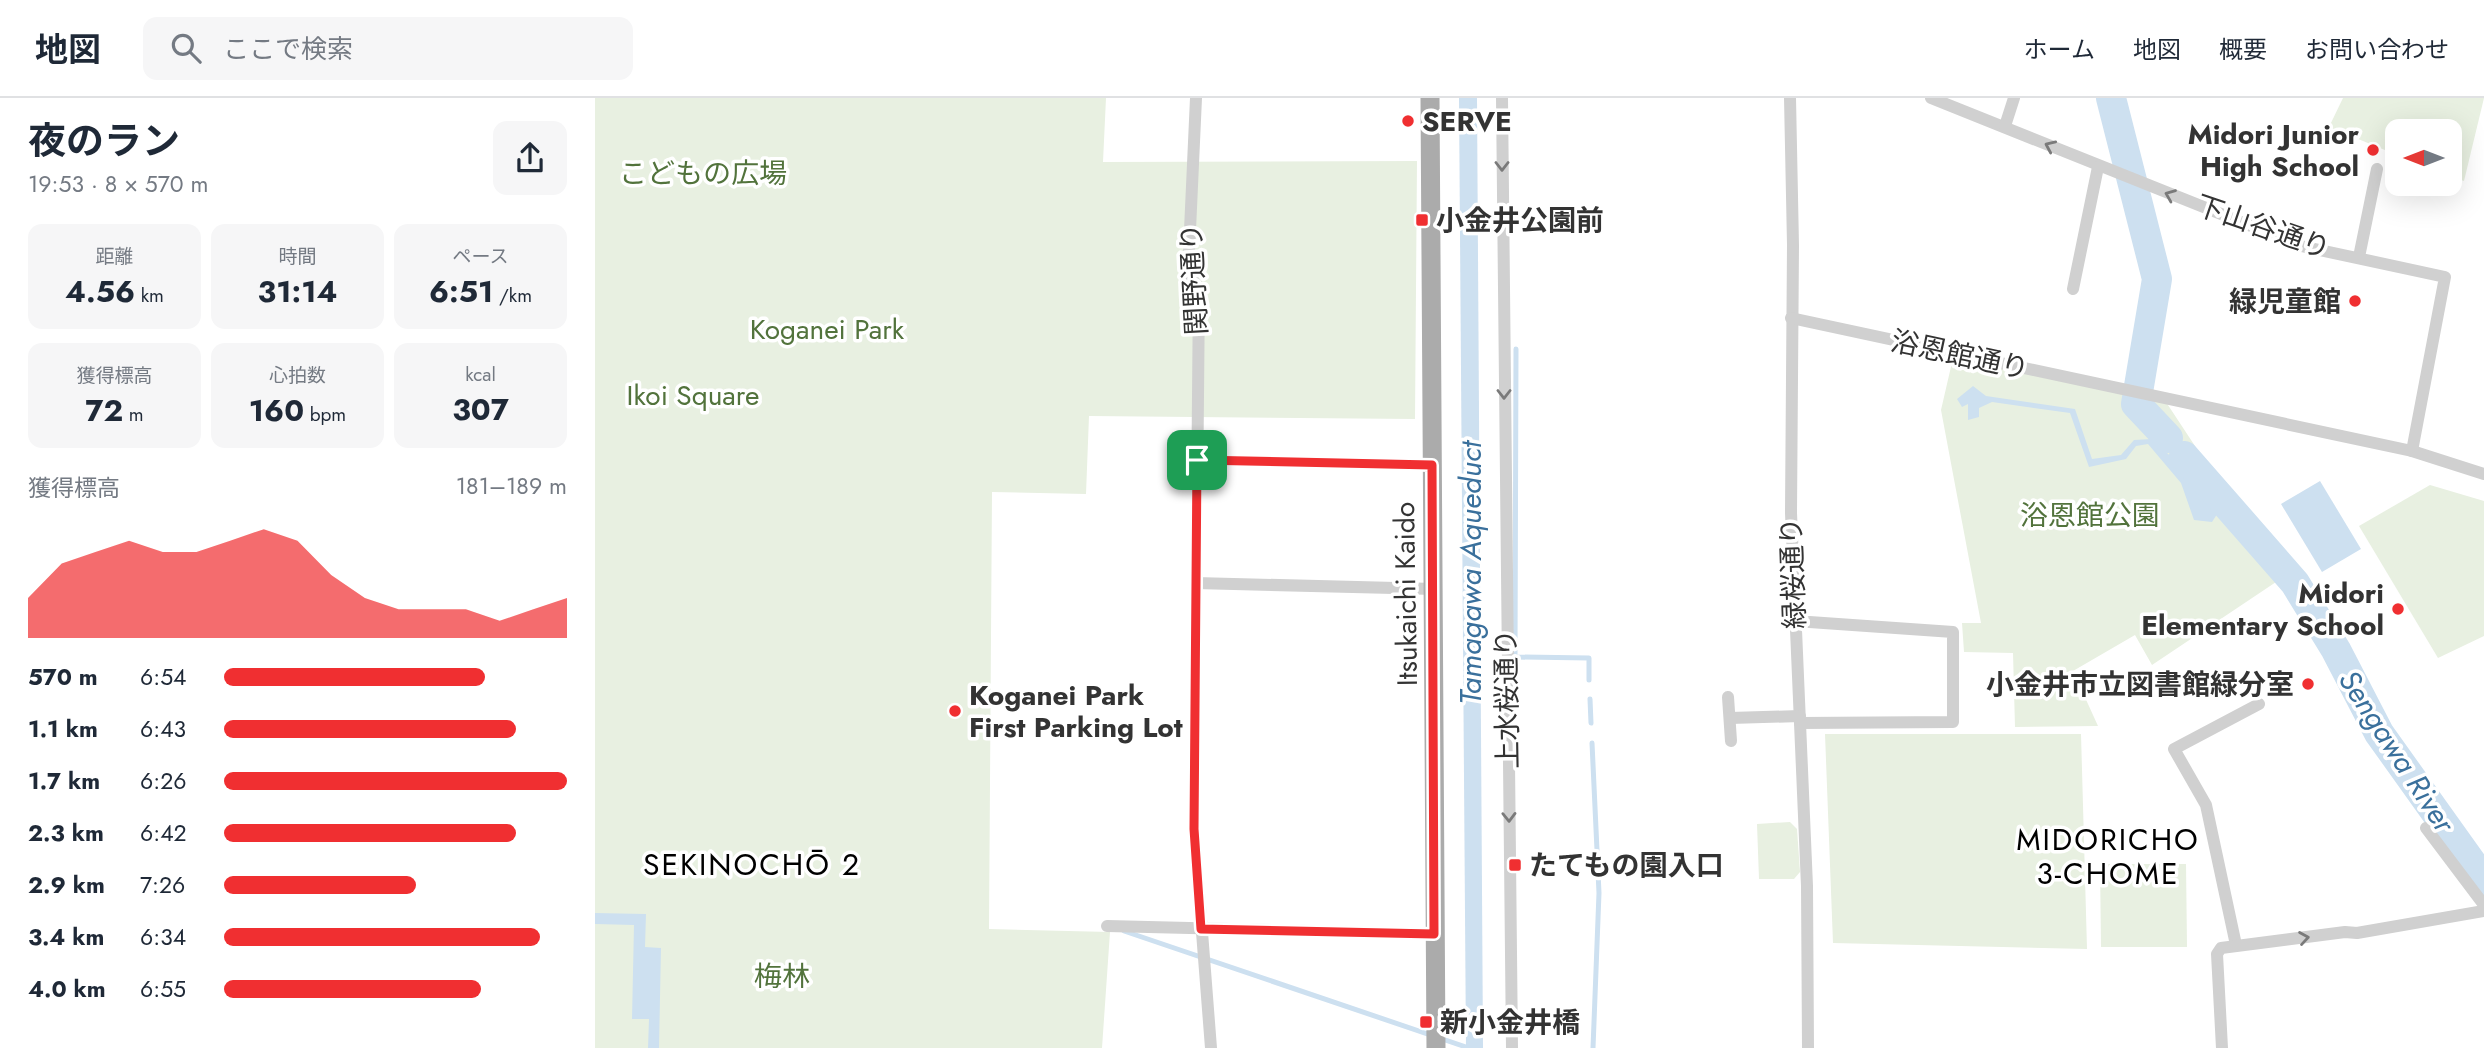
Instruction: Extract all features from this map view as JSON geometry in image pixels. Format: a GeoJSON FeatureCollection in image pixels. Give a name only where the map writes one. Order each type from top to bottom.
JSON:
{"type":"FeatureCollection","features":[{"type":"Feature","properties":{"kind":"main road","name":"Itsukaichi Kaido"},"geometry":{"type":"LineString","coordinates":[[1430,98],[1436,1048]]}},
{"type":"Feature","properties":{"kind":"street","name":"関野通り"},"geometry":{"type":"LineString","coordinates":[[1196,98],[1188,274],[1199,288],[1194,829],[1211,1048]]}},
{"type":"Feature","properties":{"kind":"street","name":"上水桜通り"},"geometry":{"type":"LineString","coordinates":[[1502,98],[1512,516],[1512,1048]]}},
{"type":"Feature","properties":{"kind":"street","name":"緑桜通り"},"geometry":{"type":"LineString","coordinates":[[1790,98],[1791,513],[1807,886],[1808,1048]]}},
{"type":"Feature","properties":{"kind":"street","name":"下山谷通り"},"geometry":{"type":"LineString","coordinates":[[1931,98],[2301,246],[2445,277],[2412,450]]}},
{"type":"Feature","properties":{"kind":"street"},"geometry":{"type":"LineString","coordinates":[[2005,126],[2014,98]]}},
{"type":"Feature","properties":{"kind":"street"},"geometry":{"type":"LineString","coordinates":[[2073,289],[2098,167]]}},
{"type":"Feature","properties":{"kind":"street"},"geometry":{"type":"LineString","coordinates":[[2359,257],[2377,169]]}},
{"type":"Feature","properties":{"kind":"street","name":"浴恩館通り"},"geometry":{"type":"LineString","coordinates":[[1791,318],[2412,450]]}},
{"type":"Feature","properties":{"kind":"street"},"geometry":{"type":"LineString","coordinates":[[2412,450],[2484,474]]}},
{"type":"Feature","properties":{"kind":"street"},"geometry":{"type":"LineString","coordinates":[[1197,460],[1432,465]]}},
{"type":"Feature","properties":{"kind":"street"},"geometry":{"type":"LineString","coordinates":[[1195,583],[1435,589]]}},
{"type":"Feature","properties":{"kind":"street"},"geometry":{"type":"LineString","coordinates":[[1730,718],[1953,722],[1953,632],[1795,621]]}},
{"type":"Feature","properties":{"kind":"street"},"geometry":{"type":"LineString","coordinates":[[1728,697],[1731,741]]}},
{"type":"Feature","properties":{"kind":"street"},"geometry":{"type":"LineString","coordinates":[[2236,945],[2206,805],[2174,748],[2259,704]]}},
{"type":"Feature","properties":{"kind":"street"},"geometry":{"type":"LineString","coordinates":[[2426,828],[2484,905]]}},
{"type":"Feature","properties":{"kind":"street"},"geometry":{"type":"LineString","coordinates":[[2222,1048],[2217,954],[2221,948],[2345,932],[2357,933],[2484,911]]}},
{"type":"Feature","properties":{"kind":"street"},"geometry":{"type":"LineString","coordinates":[[1107,926],[1434,934]]}},
{"type":"Feature","properties":{"kind":"green space","name":"Koganei Park"},"geometry":{"type":"Polygon","coordinates":[[[595,98],[1106,98],[1103,162],[1417,161],[1415,419],[1089,416],[1086,494],[992,492],[989,929],[1110,932],[1102,1048],[595,1048],[595,98]]]}},
{"type":"Feature","properties":{"kind":"green space"},"geometry":{"type":"Polygon","coordinates":[[[2343,98],[2484,98],[2464,181],[2462,119],[2385,119],[2385,150],[2329,127],[2343,98]]]}},
{"type":"Feature","properties":{"kind":"green space","name":"浴恩館公園"},"geometry":{"type":"Polygon","coordinates":[[[1953,358],[2166,402],[2282,578],[2152,665],[2135,635],[2073,671],[2098,726],[2015,727],[2013,653],[1964,652],[1962,623],[1981,623],[1941,410],[1953,358]]]}},
{"type":"Feature","properties":{"kind":"green space"},"geometry":{"type":"Polygon","coordinates":[[[2430,485],[2484,501],[2484,636],[2438,658],[2359,526],[2430,485]]]}},
{"type":"Feature","properties":{"kind":"green space"},"geometry":{"type":"Polygon","coordinates":[[[1825,734],[2081,734],[2087,949],[1833,943],[1825,734]]]}},
{"type":"Feature","properties":{"kind":"green space"},"geometry":{"type":"Polygon","coordinates":[[[1790,822],[1797,829],[1800,872],[1794,879],[1759,879],[1757,824],[1790,822]]]}},
{"type":"Feature","properties":{"kind":"green space"},"geometry":{"type":"Polygon","coordinates":[[[2100,864],[2186,864],[2187,947],[2101,947],[2100,864]]]}},
{"type":"Feature","properties":{"kind":"water","name":"Tamagawa Aqueduct"},"geometry":{"type":"Polygon","coordinates":[[[1459,98],[1477,98],[1483,1048],[1466,1048],[1459,98]]]}},
{"type":"Feature","properties":{"kind":"water"},"geometry":{"type":"Polygon","coordinates":[[[1973,386],[1986,396],[2075,409],[2092,459],[2121,455],[2134,440],[2152,439],[2223,505],[2212,522],[2194,520],[2181,483],[2148,444],[2136,446],[2126,459],[2089,467],[2070,413],[1992,402],[1979,408],[1979,417],[1968,420],[1968,404],[1962,407],[1957,399],[1973,386]]]}},
{"type":"Feature","properties":{"kind":"water"},"geometry":{"type":"Polygon","coordinates":[[[2320,481],[2361,549],[2322,572],[2281,504],[2320,481]]]}},
{"type":"Feature","properties":{"kind":"water"},"geometry":{"type":"Polygon","coordinates":[[[595,913],[646,914],[645,947],[661,948],[659,1048],[648,1048],[649,1019],[632,1019],[634,925],[595,924],[595,913]]]}},
{"type":"Feature","properties":{"kind":"waterway","name":"Sengawa River"},"geometry":{"type":"LineString","coordinates":[[2111,98],[2157,279],[2136,404],[2168,438]]}},
{"type":"Feature","properties":{"kind":"waterway"},"geometry":{"type":"LineString","coordinates":[[1516,349],[1515,657],[1589,658],[1589,680]]}},
{"type":"Feature","properties":{"kind":"waterway","name":"Sengawa River"},"geometry":{"type":"LineString","coordinates":[[2184,456],[2295,583],[2336,650],[2379,733],[2484,880]]}},
{"type":"Feature","properties":{"kind":"waterway"},"geometry":{"type":"LineString","coordinates":[[1590,699],[1591,723]]}},
{"type":"Feature","properties":{"kind":"waterway"},"geometry":{"type":"LineString","coordinates":[[1592,743],[1599,893],[1593,1048]]}},
{"type":"Feature","properties":{"kind":"waterway"},"geometry":{"type":"LineString","coordinates":[[1124,931],[1469,1048]]}},
{"type":"Feature","properties":{"kind":"place","name":"SERVE"},"geometry":{"type":"Point","coordinates":[1408,121]}},
{"type":"Feature","properties":{"kind":"place","name":"Midori Junior High School"},"geometry":{"type":"Point","coordinates":[2373,150]}},
{"type":"Feature","properties":{"kind":"place","name":"小金井公園前"},"geometry":{"type":"Point","coordinates":[1422,220]}},
{"type":"Feature","properties":{"kind":"place","name":"緑児童館"},"geometry":{"type":"Point","coordinates":[2355,301]}},
{"type":"Feature","properties":{"kind":"place","name":"Midori Elementary School"},"geometry":{"type":"Point","coordinates":[2398,609]}},
{"type":"Feature","properties":{"kind":"place","name":"小金井市立図書館緑分室"},"geometry":{"type":"Point","coordinates":[2308,684]}},
{"type":"Feature","properties":{"kind":"place","name":"Koganei Park First Parking Lot"},"geometry":{"type":"Point","coordinates":[955,711]}},
{"type":"Feature","properties":{"kind":"place","name":"たてもの園入口"},"geometry":{"type":"Point","coordinates":[1515,865]}},
{"type":"Feature","properties":{"kind":"place","name":"新小金井橋"},"geometry":{"type":"Point","coordinates":[1426,1022]}},
{"type":"Feature","properties":{"kind":"district","name":"MIDORICHO 3-CHOME"},"geometry":{"type":"Point","coordinates":[2108,856]}},
{"type":"Feature","properties":{"kind":"district","name":"SEKINOCHŌ 2"},"geometry":{"type":"Point","coordinates":[752,864]}},
{"type":"Feature","properties":{"kind":"route"},"geometry":{"type":"LineString","coordinates":[[1197,460],[1432,465],[1435,589],[1434,934],[1201,929],[1194,829],[1197,460]]}},
{"type":"Feature","properties":{"kind":"park label","name":"こどもの広場"},"geometry":{"type":"Point","coordinates":[703,173]}},
{"type":"Feature","properties":{"kind":"park label","name":"Ikoi Square"},"geometry":{"type":"Point","coordinates":[693,395]}},
{"type":"Feature","properties":{"kind":"park label","name":"梅林"},"geometry":{"type":"Point","coordinates":[782,976]}}]}
